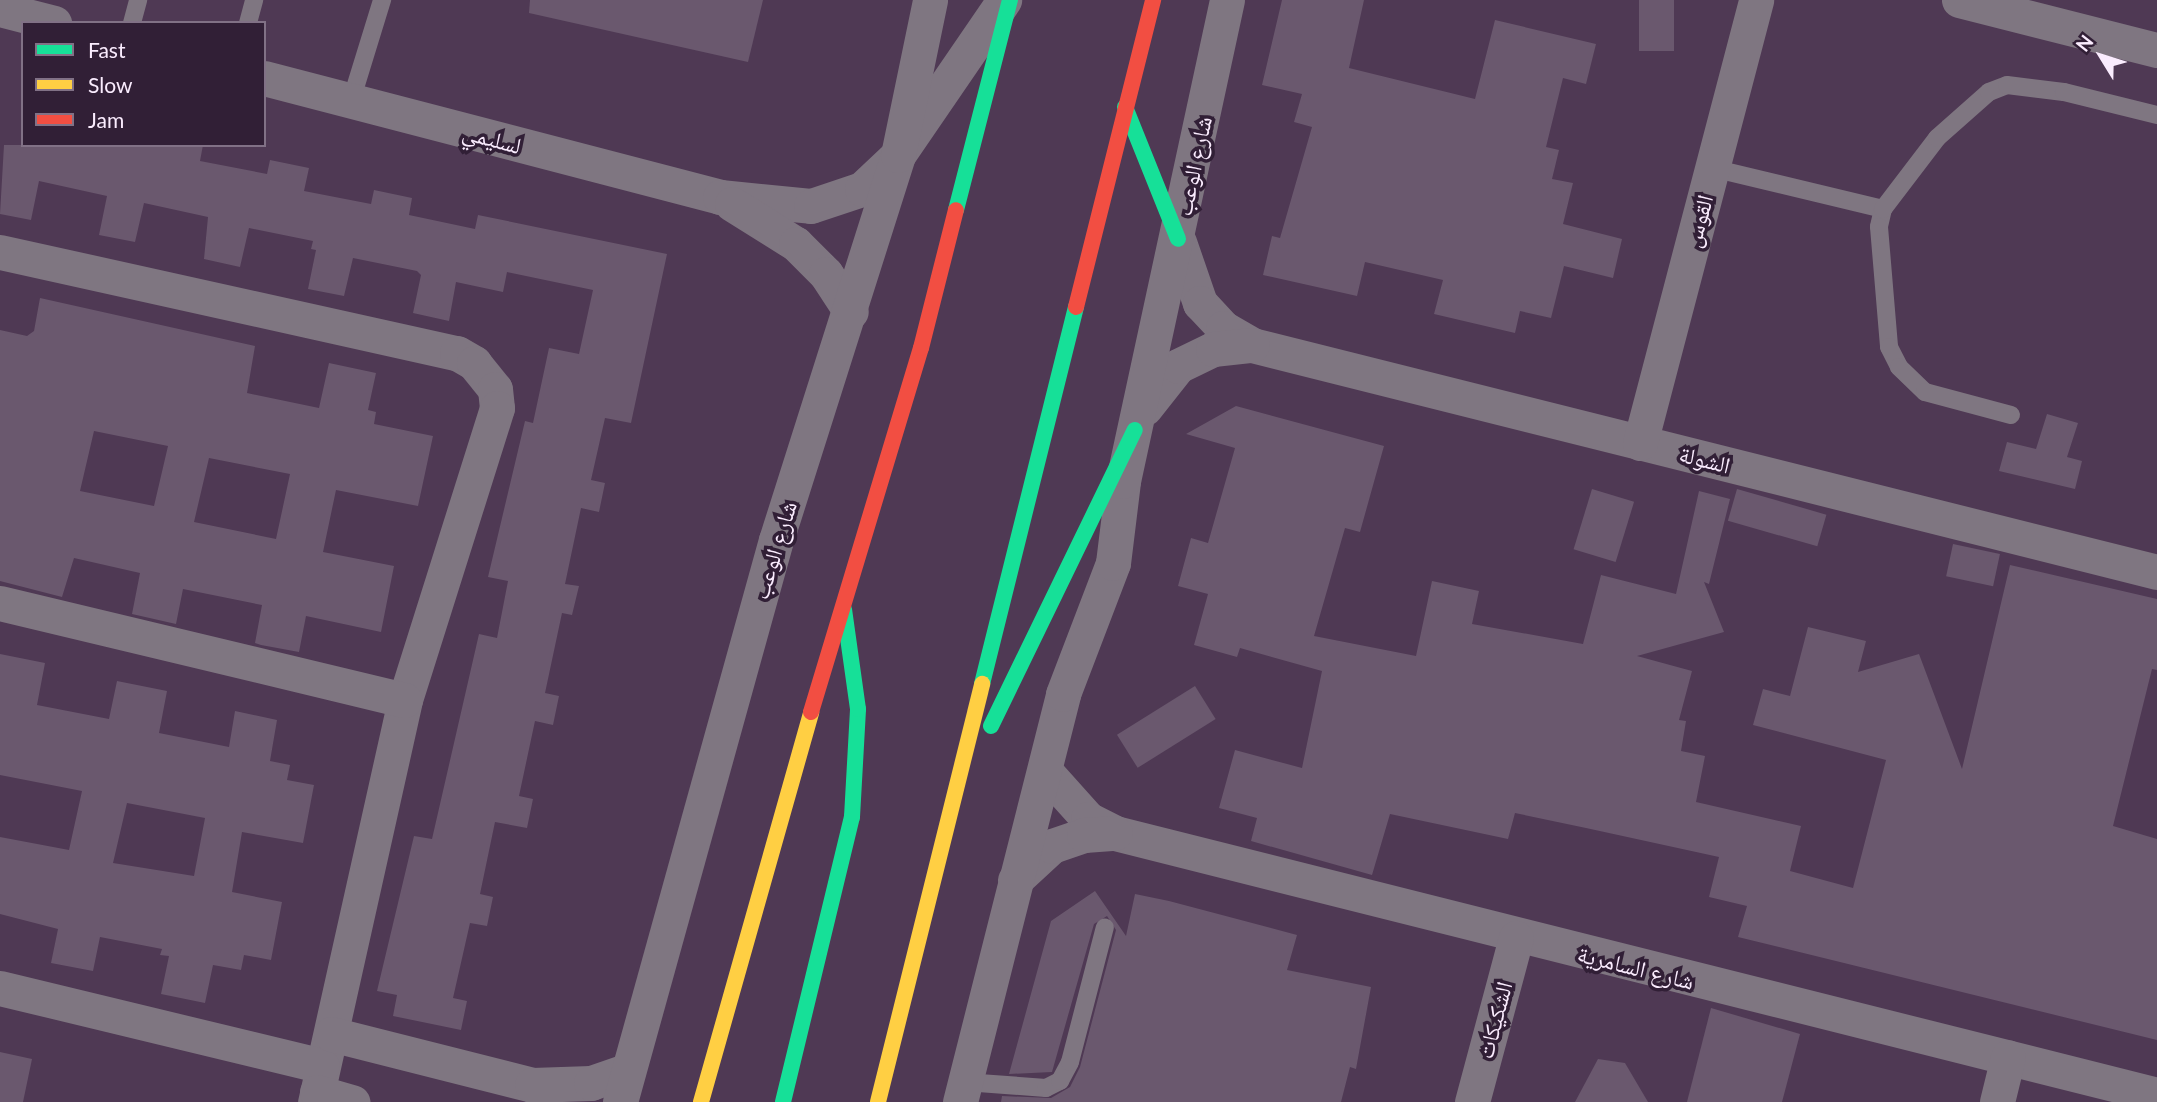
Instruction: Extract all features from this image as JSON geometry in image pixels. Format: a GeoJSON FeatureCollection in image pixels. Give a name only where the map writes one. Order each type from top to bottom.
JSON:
{"type":"FeatureCollection","features":[{"type":"Feature","properties":{"kind":"main road"},"geometry":{"type":"LineString","coordinates":[[701,1102],[842,601],[921,348],[1010,0]]}},
{"type":"Feature","properties":{"kind":"main road"},"geometry":{"type":"LineString","coordinates":[[878,1102],[1153,0]]}},
{"type":"Feature","properties":{"kind":"main road"},"geometry":{"type":"LineString","coordinates":[[1125,107],[1178,239]]}},
{"type":"Feature","properties":{"kind":"main road"},"geometry":{"type":"LineString","coordinates":[[955,800],[1135,430]]}},
{"type":"Feature","properties":{"kind":"main road"},"geometry":{"type":"LineString","coordinates":[[783,1102],[852,817],[858,709],[842,601]]}},
{"type":"Feature","properties":{"kind":"street","name":"شارع الوعب"},"geometry":{"type":"LineString","coordinates":[[624,1086],[772,554],[851,312],[898,155],[930,0]]}},
{"type":"Feature","properties":{"kind":"street","name":"لسليمي"},"geometry":{"type":"LineString","coordinates":[[266,79],[720,197],[827,203],[862,188],[898,155],[1004,0]]}},
{"type":"Feature","properties":{"kind":"street","name":"شارع الوعب"},"geometry":{"type":"LineString","coordinates":[[962,1092],[1076,652],[1113,563],[1135,430],[1227,0]]}},
{"type":"Feature","properties":{"kind":"street","name":"القوس"},"geometry":{"type":"LineString","coordinates":[[1640,443],[1756,0]]}},
{"type":"Feature","properties":{"kind":"street"},"geometry":{"type":"LineString","coordinates":[[1959,0],[2157,50]]}},
{"type":"Feature","properties":{"kind":"street"},"geometry":{"type":"LineString","coordinates":[[0,9],[46,21]]}},
{"type":"Feature","properties":{"kind":"street","name":"لسليمي"},"geometry":{"type":"LineString","coordinates":[[720,197],[796,244],[825,274],[851,312]]}},
{"type":"Feature","properties":{"kind":"street","name":"الشولة"},"geometry":{"type":"LineString","coordinates":[[1178,239],[1185,272],[1200,303],[1223,328],[1252,345],[2157,572]]}},
{"type":"Feature","properties":{"kind":"street"},"geometry":{"type":"LineString","coordinates":[[0,252],[457,353],[474,363],[495,389],[497,408],[405,700],[321,1074]]}},
{"type":"Feature","properties":{"kind":"street","name":"الشولة"},"geometry":{"type":"LineString","coordinates":[[1135,430],[1151,394],[1178,366],[1213,349],[1252,345]]}},
{"type":"Feature","properties":{"kind":"street"},"geometry":{"type":"LineString","coordinates":[[0,603],[405,700]]}},
{"type":"Feature","properties":{"kind":"street","name":"شارع السامرية"},"geometry":{"type":"LineString","coordinates":[[1045,771],[1088,819],[1115,833],[1516,937],[2157,1095]]}},
{"type":"Feature","properties":{"kind":"street","name":"شارع السامرية"},"geometry":{"type":"LineString","coordinates":[[1015,880],[1052,846],[1084,835],[1115,833]]}},
{"type":"Feature","properties":{"kind":"street","name":"الشكيكات"},"geometry":{"type":"LineString","coordinates":[[1472,1102],[1516,937]]}},
{"type":"Feature","properties":{"kind":"street"},"geometry":{"type":"LineString","coordinates":[[0,988],[321,1074],[532,1085],[591,1083],[624,1086]]}},
{"type":"Feature","properties":{"kind":"street"},"geometry":{"type":"LineString","coordinates":[[1997,1102],[2008,1057]]}},
{"type":"Feature","properties":{"kind":"street"},"geometry":{"type":"LineString","coordinates":[[321,1074],[353,1102]]}},
{"type":"Feature","properties":{"kind":"lane"},"geometry":{"type":"LineString","coordinates":[[133,21],[138,0]]}},
{"type":"Feature","properties":{"kind":"lane"},"geometry":{"type":"LineString","coordinates":[[249,21],[254,0]]}},
{"type":"Feature","properties":{"kind":"lane"},"geometry":{"type":"LineString","coordinates":[[351,100],[382,0]]}},
{"type":"Feature","properties":{"kind":"lane"},"geometry":{"type":"LineString","coordinates":[[2011,415],[1925,392],[1899,367],[1889,347],[1879,227],[1883,209],[1937,138],[1989,92],[2007,85],[2157,115]]}},
{"type":"Feature","properties":{"kind":"lane"},"geometry":{"type":"LineString","coordinates":[[1712,168],[1883,209]]}},
{"type":"Feature","properties":{"kind":"lane"},"geometry":{"type":"LineString","coordinates":[[962,1092],[1046,1088],[1060,1081],[1070,1062],[1105,927]]}},
{"type":"Feature","properties":{"kind":"building"},"geometry":{"type":"Polygon","coordinates":[[[530,0],[763,0],[748,62],[529,13],[530,0]]]}},
{"type":"Feature","properties":{"kind":"building"},"geometry":{"type":"Polygon","coordinates":[[[1282,0],[1364,0],[1349,68],[1475,99],[1495,20],[1596,44],[1586,84],[1563,78],[1546,147],[1559,150],[1552,179],[1573,183],[1563,224],[1622,239],[1613,278],[1564,266],[1551,318],[1520,311],[1515,333],[1434,314],[1443,280],[1365,262],[1357,296],[1263,275],[1272,236],[1280,238],[1312,127],[1294,122],[1302,94],[1262,85],[1282,0]]]}},
{"type":"Feature","properties":{"kind":"building"},"geometry":{"type":"Polygon","coordinates":[[[1639,0],[1674,0],[1674,51],[1639,51],[1639,0]]]}},
{"type":"Feature","properties":{"kind":"building"},"geometry":{"type":"Polygon","coordinates":[[[4,145],[203,147],[200,161],[267,174],[270,160],[309,168],[304,191],[371,204],[374,190],[412,198],[409,215],[475,229],[478,215],[667,254],[631,423],[605,418],[591,480],[605,483],[599,512],[581,508],[565,584],[579,586],[572,615],[562,613],[545,693],[559,696],[553,725],[535,721],[519,796],[533,799],[527,828],[495,822],[480,894],[493,897],[487,926],[470,923],[453,998],[467,1001],[461,1030],[393,1016],[397,995],[377,991],[414,836],[432,839],[479,634],[497,638],[508,581],[488,577],[525,421],[533,423],[549,348],[579,354],[593,290],[507,272],[503,292],[456,282],[449,321],[413,313],[421,275],[417,271],[353,258],[344,296],[308,289],[316,250],[311,249],[313,241],[249,228],[240,267],[204,259],[208,217],[144,203],[135,242],[99,235],[107,196],[39,181],[31,220],[0,214],[4,145]]]}},
{"type":"Feature","properties":{"kind":"building"},"geometry":{"type":"Polygon","coordinates":[[[40,298],[255,346],[247,393],[319,408],[329,363],[376,373],[368,410],[376,412],[374,424],[433,436],[418,506],[336,490],[323,552],[394,566],[381,632],[306,616],[299,652],[261,645],[255,643],[262,605],[183,589],[176,624],[132,614],[140,573],[74,558],[62,597],[0,581],[0,330],[27,336],[34,331],[40,298]],[[94,431],[80,491],[154,506],[168,446],[94,431]],[[209,458],[194,522],[276,539],[290,474],[209,458]]]}},
{"type":"Feature","properties":{"kind":"building"},"geometry":{"type":"Polygon","coordinates":[[[1236,406],[1384,446],[1360,532],[1345,528],[1314,636],[1416,656],[1432,581],[1479,591],[1472,624],[1583,644],[1601,575],[1676,594],[1699,491],[1730,499],[1709,584],[1704,582],[1724,632],[1637,656],[1692,671],[1679,720],[1686,721],[1681,751],[1705,756],[1696,802],[1801,826],[1790,871],[1853,888],[1886,760],[1753,725],[1763,689],[1790,696],[1808,627],[1866,641],[1858,672],[1919,654],[1962,769],[2010,565],[2157,599],[2157,670],[2152,669],[2113,826],[2157,839],[2157,1040],[1738,937],[1747,906],[1709,897],[1719,857],[1515,813],[1508,839],[1390,814],[1372,875],[1251,841],[1257,818],[1219,808],[1235,750],[1302,768],[1322,671],[1240,648],[1237,657],[1194,645],[1208,594],[1178,586],[1191,538],[1208,543],[1235,448],[1186,434],[1236,406]]]}},
{"type":"Feature","properties":{"kind":"building"},"geometry":{"type":"Polygon","coordinates":[[[2047,414],[2078,423],[2067,457],[2082,461],[2075,489],[1999,471],[2007,442],[2036,449],[2047,414]]]}},
{"type":"Feature","properties":{"kind":"building"},"geometry":{"type":"Polygon","coordinates":[[[1592,489],[1634,502],[1616,562],[1574,549],[1592,489]]]}},
{"type":"Feature","properties":{"kind":"building"},"geometry":{"type":"Polygon","coordinates":[[[1737,489],[1826,515],[1817,546],[1728,521],[1737,489]]]}},
{"type":"Feature","properties":{"kind":"building"},"geometry":{"type":"Polygon","coordinates":[[[1953,544],[2000,554],[1993,586],[1946,576],[1953,544]]]}},
{"type":"Feature","properties":{"kind":"building"},"geometry":{"type":"Polygon","coordinates":[[[0,654],[45,663],[37,705],[109,719],[117,681],[167,691],[159,733],[229,747],[235,711],[277,720],[270,761],[290,765],[287,780],[314,785],[303,843],[242,832],[232,892],[282,902],[271,960],[244,955],[241,970],[213,965],[205,1003],[161,994],[169,956],[160,955],[162,949],[100,937],[93,971],[51,963],[58,929],[0,914],[0,837],[69,850],[82,791],[0,775],[0,654]],[[127,803],[113,863],[194,876],[205,818],[127,803]]]}},
{"type":"Feature","properties":{"kind":"building"},"geometry":{"type":"Polygon","coordinates":[[[1195,686],[1216,719],[1138,768],[1117,735],[1195,686]]]}},
{"type":"Feature","properties":{"kind":"building"},"geometry":{"type":"Polygon","coordinates":[[[1095,891],[1126,936],[1135,894],[1169,901],[1297,935],[1287,970],[1371,987],[1356,1069],[1350,1067],[1341,1102],[1001,1102],[1002,1096],[1051,1098],[1070,1087],[1080,1067],[1116,930],[1107,916],[1094,924],[1052,1072],[1009,1074],[1051,921],[1095,891]]]}},
{"type":"Feature","properties":{"kind":"building"},"geometry":{"type":"Polygon","coordinates":[[[1711,1008],[1800,1034],[1782,1102],[1687,1102],[1711,1008]]]}},
{"type":"Feature","properties":{"kind":"building"},"geometry":{"type":"Polygon","coordinates":[[[0,1052],[32,1059],[23,1102],[0,1102],[0,1052]]]}},
{"type":"Feature","properties":{"kind":"building"},"geometry":{"type":"Polygon","coordinates":[[[1598,1059],[1625,1063],[1648,1102],[1575,1102],[1598,1059]]]}},
{"type":"Feature","properties":{"kind":"traffic: fast"},"geometry":{"type":"LineString","coordinates":[[956,210],[1010,0]]}},
{"type":"Feature","properties":{"kind":"traffic: fast"},"geometry":{"type":"LineString","coordinates":[[1125,107],[1178,239]]}},
{"type":"Feature","properties":{"kind":"traffic: fast"},"geometry":{"type":"LineString","coordinates":[[982,684],[1076,307]]}},
{"type":"Feature","properties":{"kind":"traffic: fast"},"geometry":{"type":"LineString","coordinates":[[991,726],[1135,430]]}},
{"type":"Feature","properties":{"kind":"traffic: fast"},"geometry":{"type":"LineString","coordinates":[[783,1102],[852,817],[858,709],[844,610]]}},
{"type":"Feature","properties":{"kind":"traffic: slow"},"geometry":{"type":"LineString","coordinates":[[878,1102],[982,684]]}},
{"type":"Feature","properties":{"kind":"traffic: slow"},"geometry":{"type":"LineString","coordinates":[[701,1102],[811,712]]}},
{"type":"Feature","properties":{"kind":"traffic: jam"},"geometry":{"type":"LineString","coordinates":[[1076,307],[1153,0]]}},
{"type":"Feature","properties":{"kind":"traffic: jam"},"geometry":{"type":"LineString","coordinates":[[811,712],[921,348],[956,210]]}}]}
